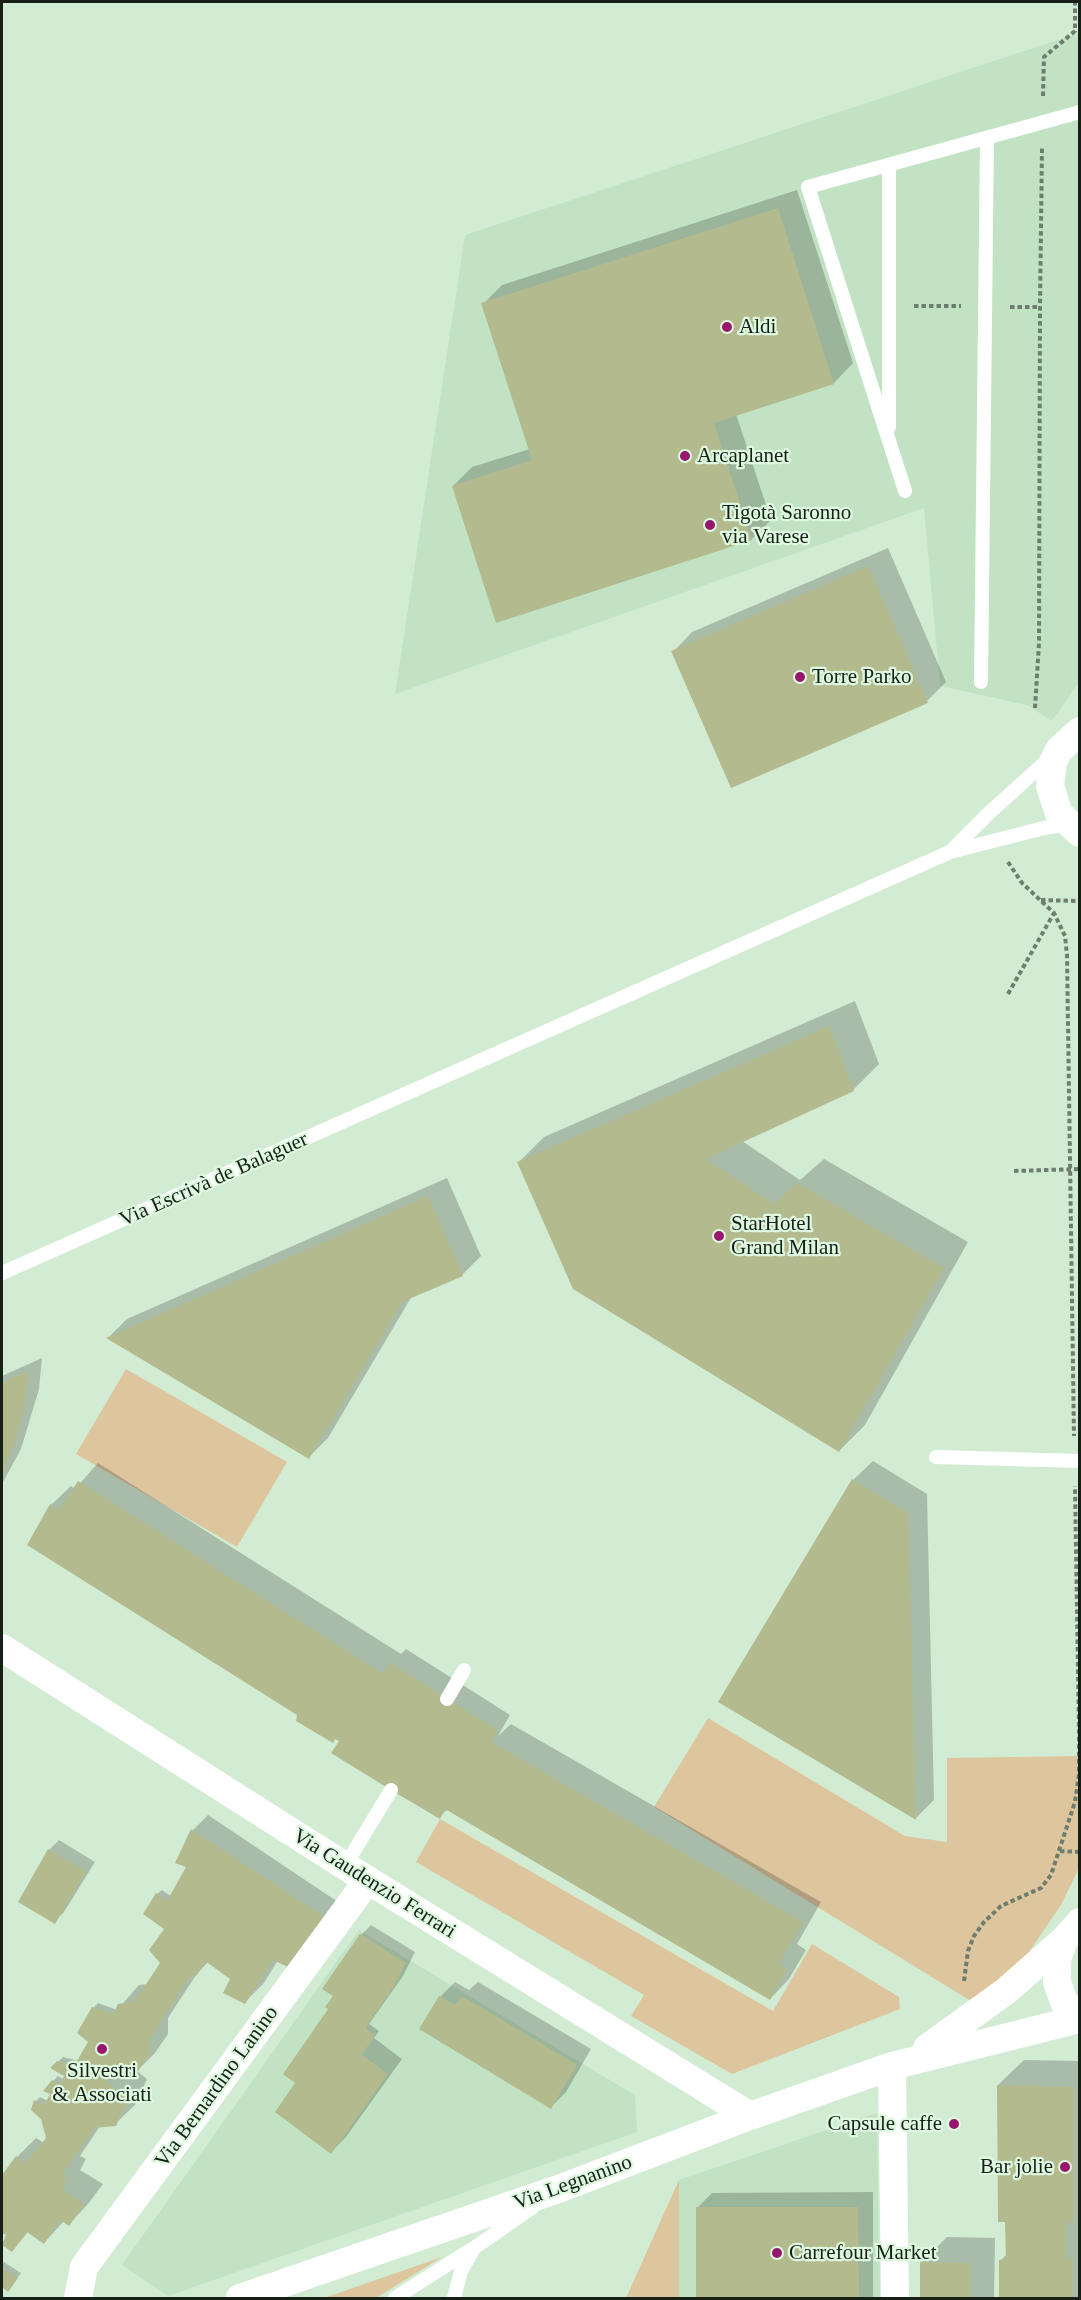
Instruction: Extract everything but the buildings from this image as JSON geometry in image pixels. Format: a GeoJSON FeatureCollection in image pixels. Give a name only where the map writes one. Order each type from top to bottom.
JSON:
{"type":"FeatureCollection","features":[{"type":"Feature","properties":{"kind":"street"},"geometry":{"type":"LineString","coordinates":[[1074,736],[1053,762],[1050,786],[1059,814],[1074,829]]}},
{"type":"Feature","properties":{"kind":"street","name":"Via Gaudenzio Ferrari"},"geometry":{"type":"LineString","coordinates":[[2,1648],[357,1873],[750,2116]]}},
{"type":"Feature","properties":{"kind":"street","name":"Via Bernardino Lanino"},"geometry":{"type":"LineString","coordinates":[[78,2298],[84,2267],[357,1873]]}},
{"type":"Feature","properties":{"kind":"street"},"geometry":{"type":"LineString","coordinates":[[1075,1924],[1057,1960],[1057,1982],[1064,2002],[1079,2019]]}},
{"type":"Feature","properties":{"kind":"street","name":"Via Legnanino"},"geometry":{"type":"LineString","coordinates":[[898,2064],[943,2038],[995,2000],[1075,1924]]}},
{"type":"Feature","properties":{"kind":"street","name":"Via Legnanino"},"geometry":{"type":"LineString","coordinates":[[240,2298],[561,2188],[750,2116],[898,2064],[1079,2019]]}},
{"type":"Feature","properties":{"kind":"street"},"geometry":{"type":"LineString","coordinates":[[895,2298],[898,2064]]}},
{"type":"Feature","properties":{"kind":"lane"},"geometry":{"type":"LineString","coordinates":[[905,491],[808,188],[1080,112]]}},
{"type":"Feature","properties":{"kind":"lane"},"geometry":{"type":"LineString","coordinates":[[981,682],[987,138]]}},
{"type":"Feature","properties":{"kind":"lane"},"geometry":{"type":"LineString","coordinates":[[889,165],[889,441]]}},
{"type":"Feature","properties":{"kind":"lane"},"geometry":{"type":"LineString","coordinates":[[950,852],[989,813],[1074,736]]}},
{"type":"Feature","properties":{"kind":"lane"},"geometry":{"type":"LineString","coordinates":[[950,852],[1044,828],[1074,829]]}},
{"type":"Feature","properties":{"kind":"lane","name":"Via Escrivà de Balaguer"},"geometry":{"type":"LineString","coordinates":[[2,1273],[950,852]]}},
{"type":"Feature","properties":{"kind":"lane"},"geometry":{"type":"LineString","coordinates":[[936,1457],[1080,1461]]}},
{"type":"Feature","properties":{"kind":"lane"},"geometry":{"type":"LineString","coordinates":[[447,1699],[464,1670]]}},
{"type":"Feature","properties":{"kind":"lane"},"geometry":{"type":"LineString","coordinates":[[357,1873],[391,1790]]}},
{"type":"Feature","properties":{"kind":"lane"},"geometry":{"type":"LineString","coordinates":[[395,2298],[474,2248],[561,2188]]}},
{"type":"Feature","properties":{"kind":"lane"},"geometry":{"type":"LineString","coordinates":[[454,2298],[461,2271],[474,2248]]}},
{"type":"Feature","properties":{"kind":"path"},"geometry":{"type":"LineString","coordinates":[[1035,708],[1040,643],[1040,307],[1044,57],[1075,31],[1075,2]]}},
{"type":"Feature","properties":{"kind":"path"},"geometry":{"type":"LineString","coordinates":[[889,306],[1040,307]]}},
{"type":"Feature","properties":{"kind":"path"},"geometry":{"type":"LineString","coordinates":[[1041,900],[1080,901]]}},
{"type":"Feature","properties":{"kind":"path"},"geometry":{"type":"LineString","coordinates":[[1008,994],[1054,913]]}},
{"type":"Feature","properties":{"kind":"path"},"geometry":{"type":"LineString","coordinates":[[1014,1171],[1080,1169]]}},
{"type":"Feature","properties":{"kind":"path"},"geometry":{"type":"LineString","coordinates":[[1060,1851],[1080,1852]]}},
{"type":"Feature","properties":{"kind":"shaded area"},"geometry":{"type":"Polygon","coordinates":[[[1079,33],[1080,680],[1052,721],[1027,705],[940,686],[924,508],[395,694],[465,235],[1079,33]]]}},
{"type":"Feature","properties":{"kind":"shaded area"},"geometry":{"type":"Polygon","coordinates":[[[126,1369],[287,1462],[237,1547],[76,1454],[126,1369]]]}},
{"type":"Feature","properties":{"kind":"shaded area"},"geometry":{"type":"Polygon","coordinates":[[[708,1718],[905,1836],[947,1842],[947,1758],[1079,1756],[1079,1868],[1061,1905],[1029,1952],[1017,1965],[971,2001],[654,1807],[708,1718]]]}},
{"type":"Feature","properties":{"kind":"shaded area"},"geometry":{"type":"Polygon","coordinates":[[[440,1819],[773,2011],[812,1944],[899,1997],[900,2009],[732,2074],[631,2016],[644,1995],[416,1862],[440,1819]]]}},
{"type":"Feature","properties":{"kind":"shaded area"},"geometry":{"type":"Polygon","coordinates":[[[359,1930],[635,2095],[637,2132],[168,2296],[122,2265],[359,1930]]]}},
{"type":"Feature","properties":{"kind":"shaded area"},"geometry":{"type":"Polygon","coordinates":[[[877,2113],[880,2298],[679,2298],[679,2180],[877,2113]]]}},
{"type":"Feature","properties":{"kind":"shaded area"},"geometry":{"type":"Polygon","coordinates":[[[679,2180],[679,2298],[626,2298],[679,2180]]]}},
{"type":"Feature","properties":{"kind":"shaded area"},"geometry":{"type":"Polygon","coordinates":[[[442,2257],[376,2298],[324,2298],[442,2257]]]}},
{"type":"Feature","properties":{"kind":"place","name":"Aldi"},"geometry":{"type":"Point","coordinates":[727,327]}},
{"type":"Feature","properties":{"kind":"place","name":"Arcaplanet"},"geometry":{"type":"Point","coordinates":[685,456]}},
{"type":"Feature","properties":{"kind":"place","name":"Tigotà Saronno via Varese"},"geometry":{"type":"Point","coordinates":[710,525]}},
{"type":"Feature","properties":{"kind":"place","name":"Torre Parko"},"geometry":{"type":"Point","coordinates":[800,677]}},
{"type":"Feature","properties":{"kind":"place","name":"StarHotel Grand Milan"},"geometry":{"type":"Point","coordinates":[719,1236]}},
{"type":"Feature","properties":{"kind":"place","name":"Silvestri & Associati"},"geometry":{"type":"Point","coordinates":[102,2049]}},
{"type":"Feature","properties":{"kind":"place","name":"Capsule caffe"},"geometry":{"type":"Point","coordinates":[954,2124]}},
{"type":"Feature","properties":{"kind":"place","name":"Bar jolie"},"geometry":{"type":"Point","coordinates":[1065,2167]}},
{"type":"Feature","properties":{"kind":"place","name":"Carrefour Market"},"geometry":{"type":"Point","coordinates":[777,2253]}}]}
